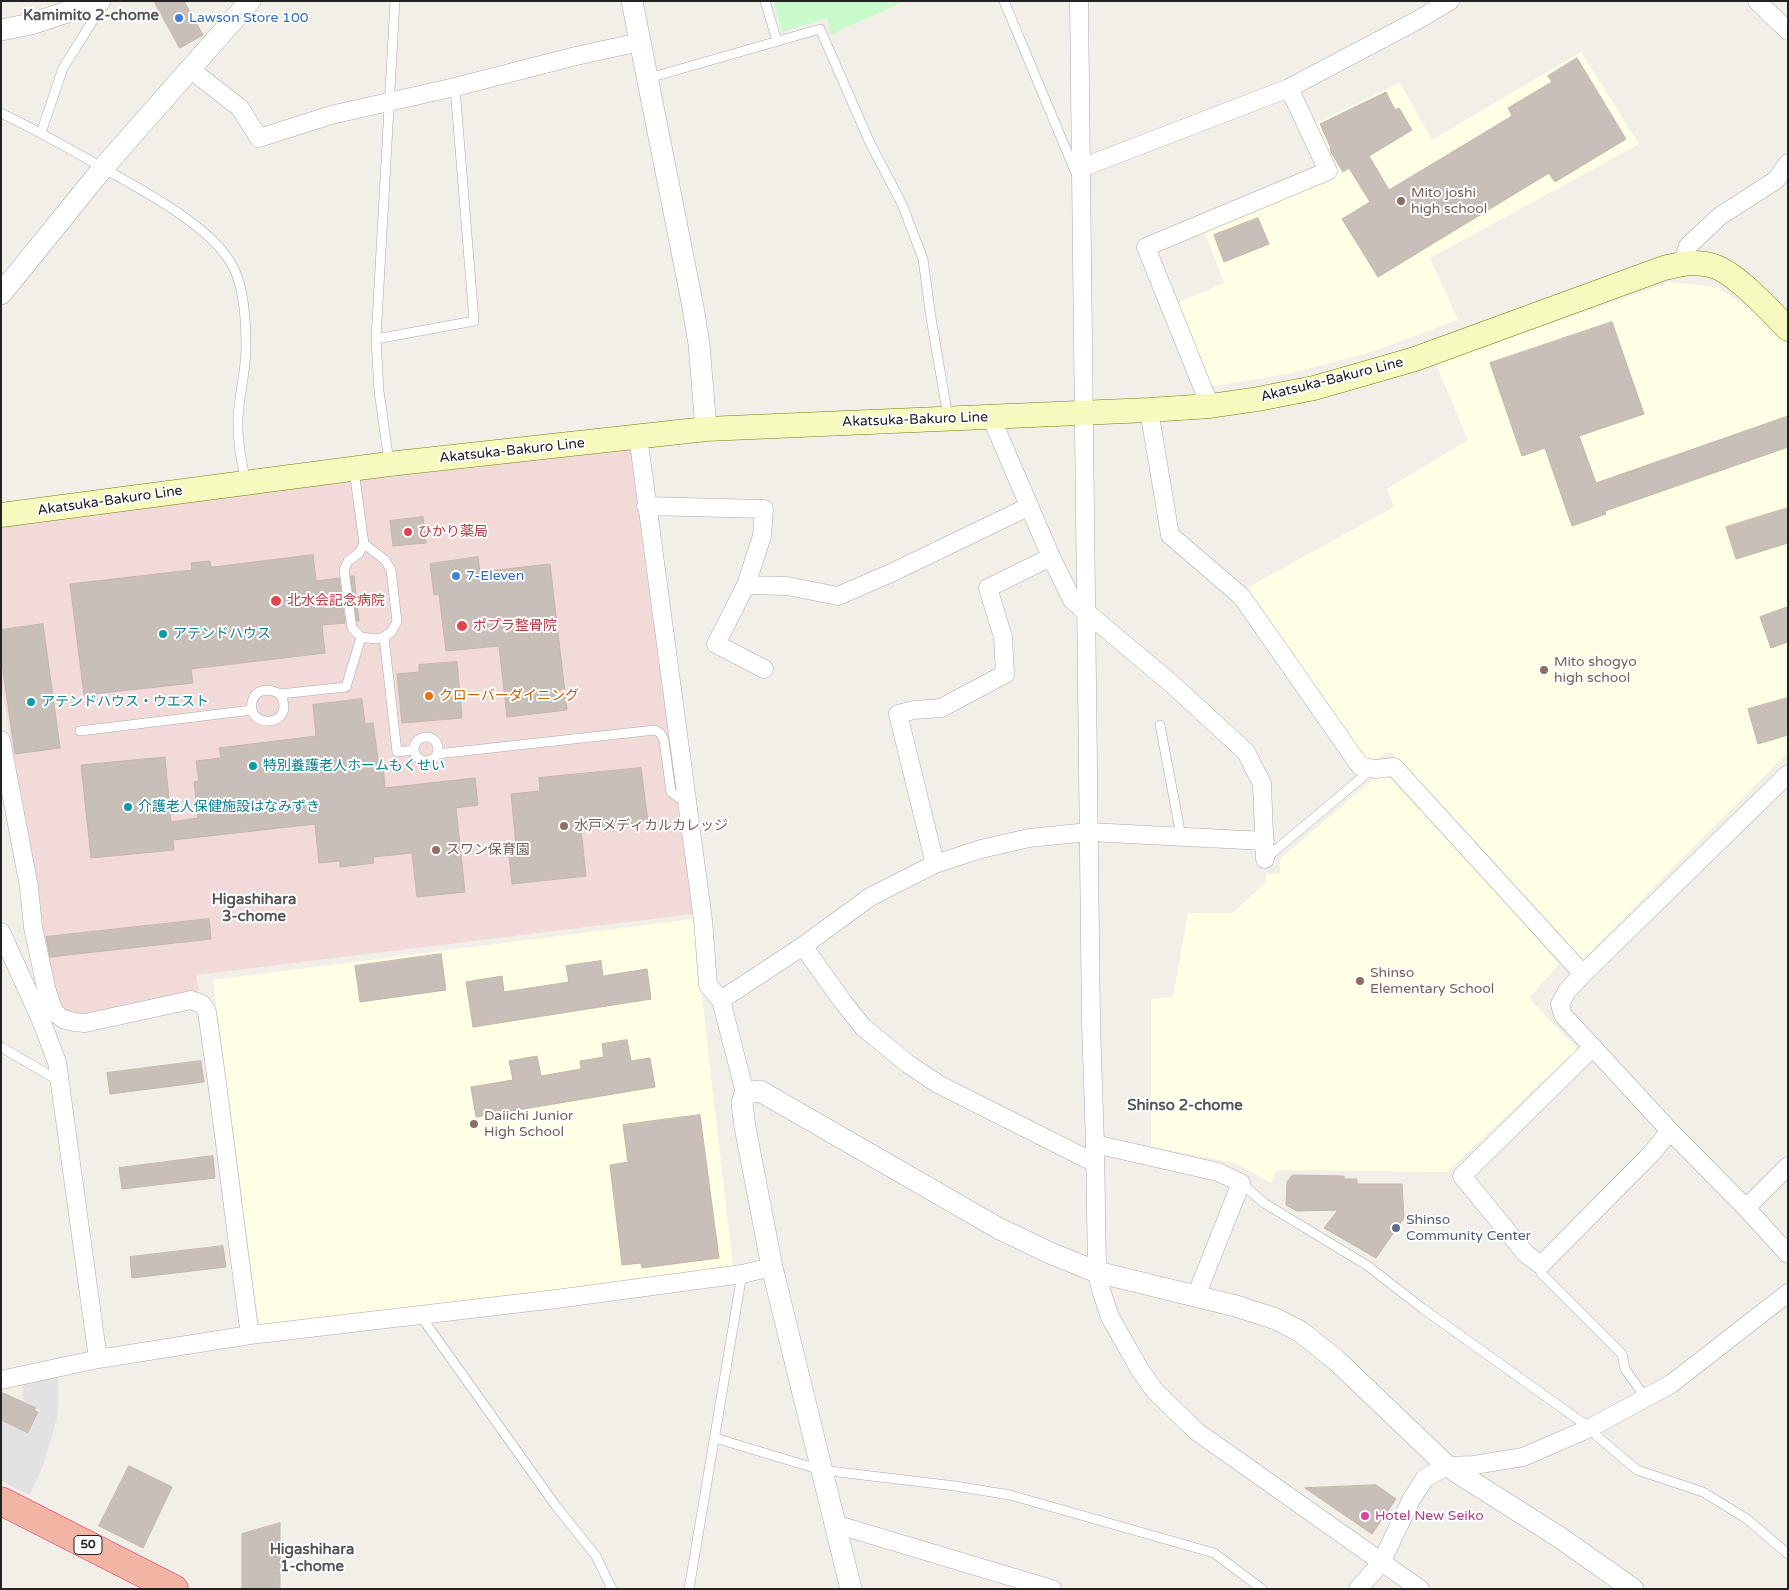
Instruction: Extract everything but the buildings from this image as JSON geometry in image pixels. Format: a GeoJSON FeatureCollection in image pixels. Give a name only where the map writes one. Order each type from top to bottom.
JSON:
{"type":"FeatureCollection","features":[{"type":"Feature","properties":{"kind":"highway","name":"50"},"geometry":{"type":"LineString","coordinates":[[1,1501],[174,1589]]}},
{"type":"Feature","properties":{"kind":"main road","name":"Akatsuka-Bakuro Line"},"geometry":{"type":"LineString","coordinates":[[1,515],[389,464],[706,429],[1149,410],[1210,406],[1258,399],[1314,388],[1415,359],[1664,268],[1682,264],[1713,265],[1733,276],[1788,329]]}},
{"type":"Feature","properties":{"kind":"street"},"geometry":{"type":"LineString","coordinates":[[1,294],[103,168],[250,1]]}},
{"type":"Feature","properties":{"kind":"street"},"geometry":{"type":"LineString","coordinates":[[632,1],[694,307],[706,429]]}},
{"type":"Feature","properties":{"kind":"street"},"geometry":{"type":"LineString","coordinates":[[1079,1],[1089,832],[1097,1272],[1110,1317],[1123,1343],[1154,1391],[1168,1405],[1196,1431],[1420,1589]]}},
{"type":"Feature","properties":{"kind":"street"},"geometry":{"type":"LineString","coordinates":[[1081,168],[1289,88],[1450,1]]}},
{"type":"Feature","properties":{"kind":"street"},"geometry":{"type":"LineString","coordinates":[[1757,1],[1788,31]]}},
{"type":"Feature","properties":{"kind":"street"},"geometry":{"type":"LineString","coordinates":[[1,30],[30,24],[98,2]]}},
{"type":"Feature","properties":{"kind":"street"},"geometry":{"type":"LineString","coordinates":[[190,69],[240,108],[259,138],[331,115],[640,42]]}},
{"type":"Feature","properties":{"kind":"street"},"geometry":{"type":"LineString","coordinates":[[1210,406],[1146,247],[1328,171],[1289,88]]}},
{"type":"Feature","properties":{"kind":"street"},"geometry":{"type":"LineString","coordinates":[[1682,264],[1688,246],[1720,216],[1776,180],[1788,164]]}},
{"type":"Feature","properties":{"kind":"street"},"geometry":{"type":"LineString","coordinates":[[1149,410],[1170,535],[1242,597],[1360,766],[1373,768],[1394,767],[1583,974]]}},
{"type":"Feature","properties":{"kind":"street"},"geometry":{"type":"LineString","coordinates":[[990,417],[1050,557],[1072,600],[1173,685],[1246,752],[1262,784],[1266,841],[1265,860]]}},
{"type":"Feature","properties":{"kind":"street"},"geometry":{"type":"LineString","coordinates":[[638,436],[702,920],[708,985],[721,1000],[745,1093],[742,1103],[745,1127],[772,1267],[852,1589]]}},
{"type":"Feature","properties":{"kind":"street"},"geometry":{"type":"LineString","coordinates":[[646,506],[764,509],[762,536],[746,585],[716,644],[764,669]]}},
{"type":"Feature","properties":{"kind":"street"},"geometry":{"type":"LineString","coordinates":[[746,585],[786,586],[838,596],[891,573],[1028,507]]}},
{"type":"Feature","properties":{"kind":"street"},"geometry":{"type":"LineString","coordinates":[[935,864],[898,714],[914,710],[941,708],[1005,674],[1003,637],[988,588],[1050,557]]}},
{"type":"Feature","properties":{"kind":"street"},"geometry":{"type":"LineString","coordinates":[[1,740],[29,887],[33,927],[46,988],[54,1012],[74,1022],[85,1023],[192,1000],[202,1004],[207,1012],[224,1128],[250,1335]]}},
{"type":"Feature","properties":{"kind":"street"},"geometry":{"type":"LineString","coordinates":[[1788,774],[1583,974],[1567,991],[1560,1004],[1563,1015],[1670,1131],[1746,1208],[1788,1254]]}},
{"type":"Feature","properties":{"kind":"street"},"geometry":{"type":"LineString","coordinates":[[721,1000],[803,946],[870,897],[935,864],[980,849],[1029,838],[1089,832],[1266,841]]}},
{"type":"Feature","properties":{"kind":"street"},"geometry":{"type":"LineString","coordinates":[[1,932],[41,1020],[57,1062],[98,1359]]}},
{"type":"Feature","properties":{"kind":"street"},"geometry":{"type":"LineString","coordinates":[[803,946],[863,1028],[908,1064],[946,1089],[1095,1163]]}},
{"type":"Feature","properties":{"kind":"street"},"geometry":{"type":"LineString","coordinates":[[1593,1047],[1462,1176],[1526,1254],[1541,1265],[1651,1154],[1670,1131]]}},
{"type":"Feature","properties":{"kind":"street"},"geometry":{"type":"LineString","coordinates":[[745,1093],[760,1091],[998,1228],[1097,1272],[1236,1306],[1276,1320],[1301,1332],[1336,1360],[1447,1466],[1560,1537],[1633,1589]]}},
{"type":"Feature","properties":{"kind":"street"},"geometry":{"type":"LineString","coordinates":[[1095,1144],[1218,1172],[1241,1183],[1196,1296]]}},
{"type":"Feature","properties":{"kind":"street"},"geometry":{"type":"LineString","coordinates":[[1746,1208],[1788,1166]]}},
{"type":"Feature","properties":{"kind":"street"},"geometry":{"type":"LineString","coordinates":[[1,1380],[98,1359],[250,1335],[742,1274],[772,1267]]}},
{"type":"Feature","properties":{"kind":"street"},"geometry":{"type":"LineString","coordinates":[[1358,1589],[1381,1563],[1411,1500],[1425,1478],[1447,1466],[1474,1465],[1523,1457],[1590,1428],[1671,1384],[1788,1293]]}},
{"type":"Feature","properties":{"kind":"street"},"geometry":{"type":"LineString","coordinates":[[835,1524],[1020,1584],[1052,1589]]}},
{"type":"Feature","properties":{"kind":"lane"},"geometry":{"type":"LineString","coordinates":[[389,464],[379,391],[376,339],[395,1]]}},
{"type":"Feature","properties":{"kind":"lane"},"geometry":{"type":"LineString","coordinates":[[765,1],[777,41]]}},
{"type":"Feature","properties":{"kind":"lane"},"geometry":{"type":"LineString","coordinates":[[1004,1],[1075,171],[1081,168]]}},
{"type":"Feature","properties":{"kind":"lane"},"geometry":{"type":"LineString","coordinates":[[42,133],[63,68],[92,22],[98,2]]}},
{"type":"Feature","properties":{"kind":"lane"},"geometry":{"type":"LineString","coordinates":[[649,78],[820,30],[870,143],[902,204],[923,259],[931,318],[949,419]]}},
{"type":"Feature","properties":{"kind":"lane"},"geometry":{"type":"LineString","coordinates":[[376,339],[474,321],[455,87]]}},
{"type":"Feature","properties":{"kind":"lane"},"geometry":{"type":"LineString","coordinates":[[1,113],[42,133],[169,206],[219,246],[231,262],[239,280],[242,295],[246,347],[238,418],[239,452],[246,483]]}},
{"type":"Feature","properties":{"kind":"lane"},"geometry":{"type":"LineString","coordinates":[[354,469],[364,544],[360,552],[348,561],[344,570],[352,628],[367,639],[384,637],[394,629],[397,622],[391,570],[385,560],[364,544]]}},
{"type":"Feature","properties":{"kind":"lane"},"geometry":{"type":"LineString","coordinates":[[280,694],[346,687],[361,636]]}},
{"type":"Feature","properties":{"kind":"lane"},"geometry":{"type":"LineString","coordinates":[[384,637],[397,752],[413,750]]}},
{"type":"Feature","properties":{"kind":"lane"},"geometry":{"type":"LineString","coordinates":[[273,690],[280,694],[284,701],[284,709],[280,716],[266,722],[259,719],[252,710],[253,698],[258,692],[273,690]]}},
{"type":"Feature","properties":{"kind":"lane"},"geometry":{"type":"LineString","coordinates":[[80,731],[252,710]]}},
{"type":"Feature","properties":{"kind":"lane"},"geometry":{"type":"LineString","coordinates":[[1160,724],[1181,836]]}},
{"type":"Feature","properties":{"kind":"lane"},"geometry":{"type":"LineString","coordinates":[[437,754],[655,730],[660,733],[664,740],[671,792],[679,798],[686,798]]}},
{"type":"Feature","properties":{"kind":"lane"},"geometry":{"type":"LineString","coordinates":[[427,737],[432,738],[438,748],[434,758],[424,762],[418,760],[413,750],[417,740],[427,737]]}},
{"type":"Feature","properties":{"kind":"lane"},"geometry":{"type":"LineString","coordinates":[[1265,860],[1373,768]]}},
{"type":"Feature","properties":{"kind":"lane"},"geometry":{"type":"LineString","coordinates":[[1,1047],[61,1083]]}},
{"type":"Feature","properties":{"kind":"lane"},"geometry":{"type":"LineString","coordinates":[[1241,1183],[1264,1203],[1368,1266],[1422,1308],[1590,1428],[1637,1470],[1704,1492],[1747,1519],[1788,1554]]}},
{"type":"Feature","properties":{"kind":"lane"},"geometry":{"type":"LineString","coordinates":[[1541,1265],[1541,1273],[1622,1354],[1625,1369],[1645,1397]]}},
{"type":"Feature","properties":{"kind":"lane"},"geometry":{"type":"LineString","coordinates":[[689,1589],[742,1274]]}},
{"type":"Feature","properties":{"kind":"lane"},"geometry":{"type":"LineString","coordinates":[[420,1315],[556,1506],[596,1556],[612,1589]]}},
{"type":"Feature","properties":{"kind":"lane"},"geometry":{"type":"LineString","coordinates":[[715,1438],[821,1470],[1010,1495],[1214,1552],[1262,1589]]}},
{"type":"Feature","properties":{"kind":"shaded area","name":"Mito joshi high school"},"geometry":{"type":"Polygon","coordinates":[[[1581,52],[1639,144],[1430,258],[1458,320],[1368,353],[1292,373],[1208,387],[1173,305],[1224,283],[1203,228],[1334,175],[1312,125],[1400,83],[1432,140],[1581,52]]]}},
{"type":"Feature","properties":{"kind":"shaded area","name":"Mito shogyo high school"},"geometry":{"type":"Polygon","coordinates":[[[1670,282],[1717,287],[1761,317],[1788,345],[1788,752],[1580,962],[1390,751],[1371,761],[1360,758],[1245,589],[1394,507],[1387,489],[1468,440],[1436,364],[1670,282]]]}},
{"type":"Feature","properties":{"kind":"shaded area"},"geometry":{"type":"Polygon","coordinates":[[[630,448],[693,914],[196,975],[199,991],[84,1016],[66,1013],[60,1007],[48,972],[37,886],[1,684],[1,524],[630,448]]]}},
{"type":"Feature","properties":{"kind":"shaded area","name":"Shinso Elementary School"},"geometry":{"type":"Polygon","coordinates":[[[1392,774],[1559,964],[1529,998],[1577,1049],[1447,1172],[1277,1170],[1271,1183],[1238,1164],[1151,1146],[1151,999],[1173,997],[1188,913],[1233,913],[1266,882],[1266,874],[1280,874],[1280,859],[1378,775],[1392,774]]]}},
{"type":"Feature","properties":{"kind":"shaded area","name":"Daiichi Junior High School"},"geometry":{"type":"Polygon","coordinates":[[[693,919],[733,1268],[259,1325],[213,980],[693,919]]]}},
{"type":"Feature","properties":{"kind":"shaded area"},"geometry":{"type":"Polygon","coordinates":[[[58,1372],[58,1414],[43,1466],[30,1495],[1,1481],[1,1421],[29,1434],[40,1410],[23,1400],[22,1380],[58,1372]]]}},
{"type":"Feature","properties":{"kind":"green space"},"geometry":{"type":"Polygon","coordinates":[[[773,1],[905,1],[830,35],[828,18],[782,32],[773,1]]]}},
{"type":"Feature","properties":{"kind":"place","name":"Lawson Store 100"},"geometry":{"type":"Point","coordinates":[179,18]}},
{"type":"Feature","properties":{"kind":"place","name":"Mito joshi high school"},"geometry":{"type":"Point","coordinates":[1401,201]}},
{"type":"Feature","properties":{"kind":"place","name":"ひかり薬局"},"geometry":{"type":"Point","coordinates":[408,532]}},
{"type":"Feature","properties":{"kind":"place","name":"7-Eleven"},"geometry":{"type":"Point","coordinates":[456,576]}},
{"type":"Feature","properties":{"kind":"place","name":"北水会記念病院"},"geometry":{"type":"Point","coordinates":[276,601]}},
{"type":"Feature","properties":{"kind":"place","name":"ポプラ整骨院"},"geometry":{"type":"Point","coordinates":[462,626]}},
{"type":"Feature","properties":{"kind":"place","name":"アテンドハウス"},"geometry":{"type":"Point","coordinates":[163,634]}},
{"type":"Feature","properties":{"kind":"place","name":"Mito shogyo high school"},"geometry":{"type":"Point","coordinates":[1544,670]}},
{"type":"Feature","properties":{"kind":"place","name":"クローバーダイニング"},"geometry":{"type":"Point","coordinates":[429,696]}},
{"type":"Feature","properties":{"kind":"place","name":"アテンドハウス・ウエスト"},"geometry":{"type":"Point","coordinates":[31,702]}},
{"type":"Feature","properties":{"kind":"place","name":"特別養護老人ホームもくせい"},"geometry":{"type":"Point","coordinates":[253,766]}},
{"type":"Feature","properties":{"kind":"place","name":"介護老人保健施設はなみずき"},"geometry":{"type":"Point","coordinates":[128,807]}},
{"type":"Feature","properties":{"kind":"place","name":"水戸メディカルカレッジ"},"geometry":{"type":"Point","coordinates":[564,826]}},
{"type":"Feature","properties":{"kind":"place","name":"スワン保育園"},"geometry":{"type":"Point","coordinates":[436,850]}},
{"type":"Feature","properties":{"kind":"place","name":"Shinso Elementary School"},"geometry":{"type":"Point","coordinates":[1360,981]}},
{"type":"Feature","properties":{"kind":"place","name":"Daiichi Junior High School"},"geometry":{"type":"Point","coordinates":[474,1124]}},
{"type":"Feature","properties":{"kind":"place","name":"Shinso Community Center"},"geometry":{"type":"Point","coordinates":[1396,1228]}},
{"type":"Feature","properties":{"kind":"place","name":"Hotel New Seiko"},"geometry":{"type":"Point","coordinates":[1365,1516]}},
{"type":"Feature","properties":{"kind":"district","name":"Kamimito 2-chome"},"geometry":{"type":"Point","coordinates":[91,16]}},
{"type":"Feature","properties":{"kind":"district","name":"Higashihara 3-chome"},"geometry":{"type":"Point","coordinates":[254,908]}},
{"type":"Feature","properties":{"kind":"district","name":"Shinso 2-chome"},"geometry":{"type":"Point","coordinates":[1185,1106]}},
{"type":"Feature","properties":{"kind":"district","name":"Higashihara 1-chome"},"geometry":{"type":"Point","coordinates":[312,1558]}}]}
